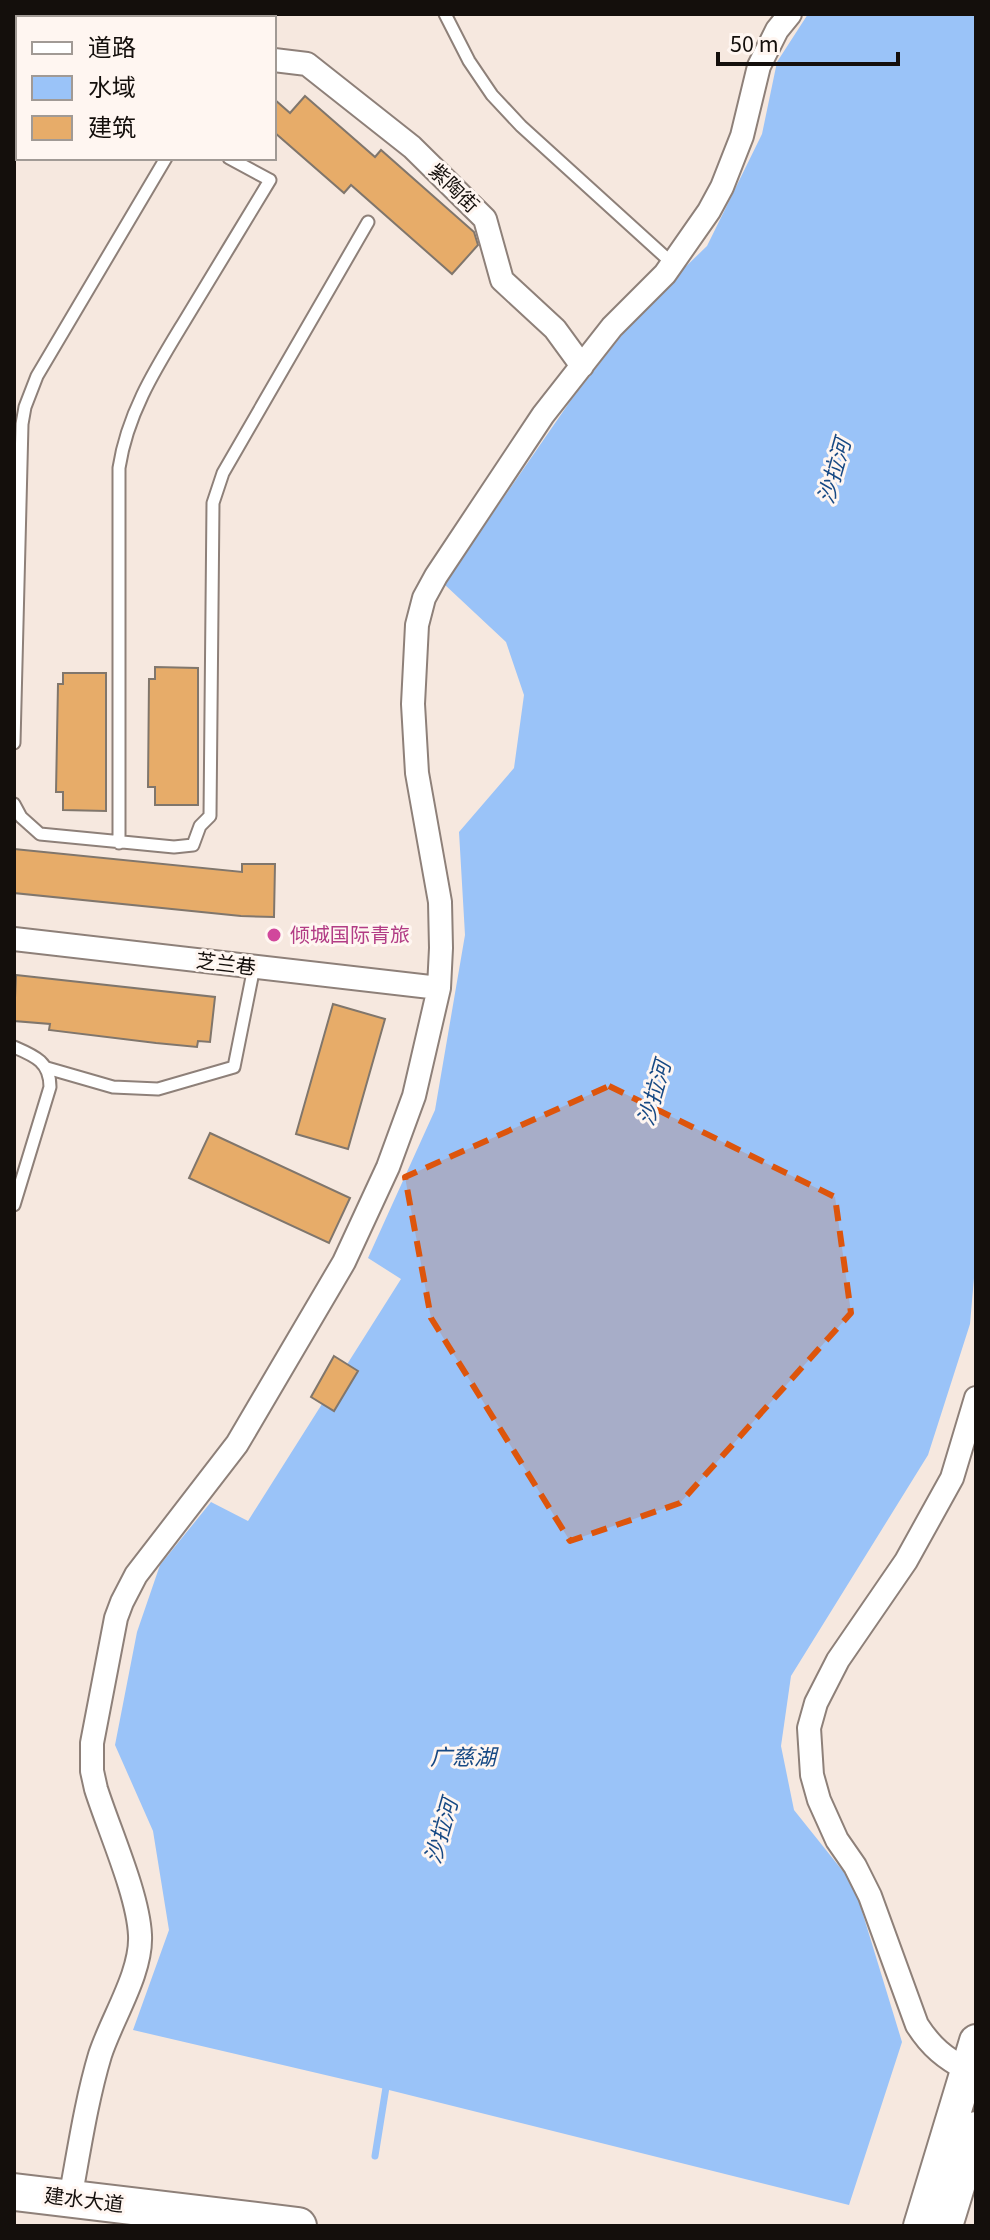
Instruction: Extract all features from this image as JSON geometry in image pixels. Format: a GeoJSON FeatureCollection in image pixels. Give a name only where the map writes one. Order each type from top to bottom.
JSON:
{"type":"FeatureCollection","features":[{"type":"Feature","properties":{"kind":"main road","name":"建水大道"},"geometry":{"type":"LineString","coordinates":[[14,2192],[298,2226]]}},
{"type":"Feature","properties":{"kind":"street"},"geometry":{"type":"LineString","coordinates":[[70,2199],[100,2056],[137,1965],[140,1948],[135,1906],[92,1771],[92,1743],[116,1618],[136,1575],[237,1444],[350,1250],[388,1167],[414,1096],[439,988],[440,902],[423,820],[414,739],[417,625],[424,598],[543,415],[612,327],[689,244],[722,187],[742,136],[759,66],[777,30],[790,14]]}},
{"type":"Feature","properties":{"kind":"street","name":"紫陶街"},"geometry":{"type":"LineString","coordinates":[[276,60],[307,64],[412,147],[485,219],[502,280],[555,329],[582,366]]}},
{"type":"Feature","properties":{"kind":"street","name":"芝兰巷"},"geometry":{"type":"LineString","coordinates":[[14,939],[439,988]]}},
{"type":"Feature","properties":{"kind":"street"},"geometry":{"type":"LineString","coordinates":[[920,2226],[972,2056],[941,2056],[917,2025],[870,1896],[823,1810],[812,1775],[809,1728],[816,1703],[838,1660],[886,1592],[952,1478],[976,1398]]}},
{"type":"Feature","properties":{"kind":"street"},"geometry":{"type":"LineString","coordinates":[[946,2226],[976,2128]]}},
{"type":"Feature","properties":{"kind":"lane"},"geometry":{"type":"LineString","coordinates":[[445,14],[469,61],[492,95],[521,126],[673,264]]}},
{"type":"Feature","properties":{"kind":"lane"},"geometry":{"type":"LineString","coordinates":[[14,743],[22,424],[25,407],[37,376],[165,160]]}},
{"type":"Feature","properties":{"kind":"lane"},"geometry":{"type":"LineString","coordinates":[[119,843],[121,457],[128,424],[137,404],[270,180],[233,160]]}},
{"type":"Feature","properties":{"kind":"lane"},"geometry":{"type":"LineString","coordinates":[[14,804],[21,817],[40,834],[174,847],[193,845],[200,826],[210,816],[211,520],[215,495],[223,473],[368,222]]}},
{"type":"Feature","properties":{"kind":"lane"},"geometry":{"type":"LineString","coordinates":[[47,1068],[113,1087],[158,1089],[234,1067],[254,967]]}},
{"type":"Feature","properties":{"kind":"lane"},"geometry":{"type":"LineString","coordinates":[[14,1047],[37,1056],[47,1068],[50,1087],[14,1205]]}},
{"type":"Feature","properties":{"kind":"highlighted area"},"geometry":{"type":"Polygon","coordinates":[[[609,1086],[835,1197],[851,1313],[680,1503],[570,1541],[431,1318],[405,1177],[609,1086]]]}},
{"type":"Feature","properties":{"kind":"water","name":"广慈湖"},"geometry":{"type":"Polygon","coordinates":[[[808,14],[976,14],[976,1255],[970,1324],[928,1455],[791,1676],[781,1746],[794,1810],[854,1885],[902,2042],[849,2205],[385,2089],[133,2030],[169,1930],[153,1831],[115,1745],[137,1632],[160,1565],[211,1502],[248,1521],[401,1279],[368,1258],[435,1110],[465,935],[459,832],[514,768],[524,695],[506,642],[444,584],[571,400],[643,308],[707,246],[762,134],[777,62],[808,14]]]}},
{"type":"Feature","properties":{"kind":"building"},"geometry":{"type":"Polygon","coordinates":[[[305,96],[375,157],[381,150],[474,232],[478,245],[452,274],[351,185],[344,193],[276,134],[276,101],[290,113],[305,96]]]}},
{"type":"Feature","properties":{"kind":"building"},"geometry":{"type":"Polygon","coordinates":[[[155,667],[198,668],[198,805],[155,805],[155,787],[148,787],[149,679],[155,679],[155,667]]]}},
{"type":"Feature","properties":{"kind":"building"},"geometry":{"type":"Polygon","coordinates":[[[63,673],[106,673],[106,811],[63,810],[63,792],[56,792],[58,684],[63,684],[63,673]]]}},
{"type":"Feature","properties":{"kind":"building"},"geometry":{"type":"Polygon","coordinates":[[[14,849],[242,872],[242,864],[275,864],[274,917],[14,893],[14,849]]]}},
{"type":"Feature","properties":{"kind":"building"},"geometry":{"type":"Polygon","coordinates":[[[16,975],[215,997],[210,1042],[198,1041],[197,1047],[156,1043],[49,1030],[50,1024],[14,1021],[16,975]]]}},
{"type":"Feature","properties":{"kind":"building"},"geometry":{"type":"Polygon","coordinates":[[[333,1004],[385,1019],[348,1149],[296,1134],[333,1004]]]}},
{"type":"Feature","properties":{"kind":"building"},"geometry":{"type":"Polygon","coordinates":[[[210,1133],[350,1198],[329,1243],[189,1178],[210,1133]]]}},
{"type":"Feature","properties":{"kind":"building"},"geometry":{"type":"Polygon","coordinates":[[[334,1356],[358,1371],[334,1411],[311,1397],[334,1356]]]}},
{"type":"Feature","properties":{"kind":"waterway","name":"沙拉河"},"geometry":{"type":"LineString","coordinates":[[375,2156],[387,2081]]}},
{"type":"Feature","properties":{"kind":"place","name":"倾城国际青旅"},"geometry":{"type":"Point","coordinates":[274,935]}}]}
